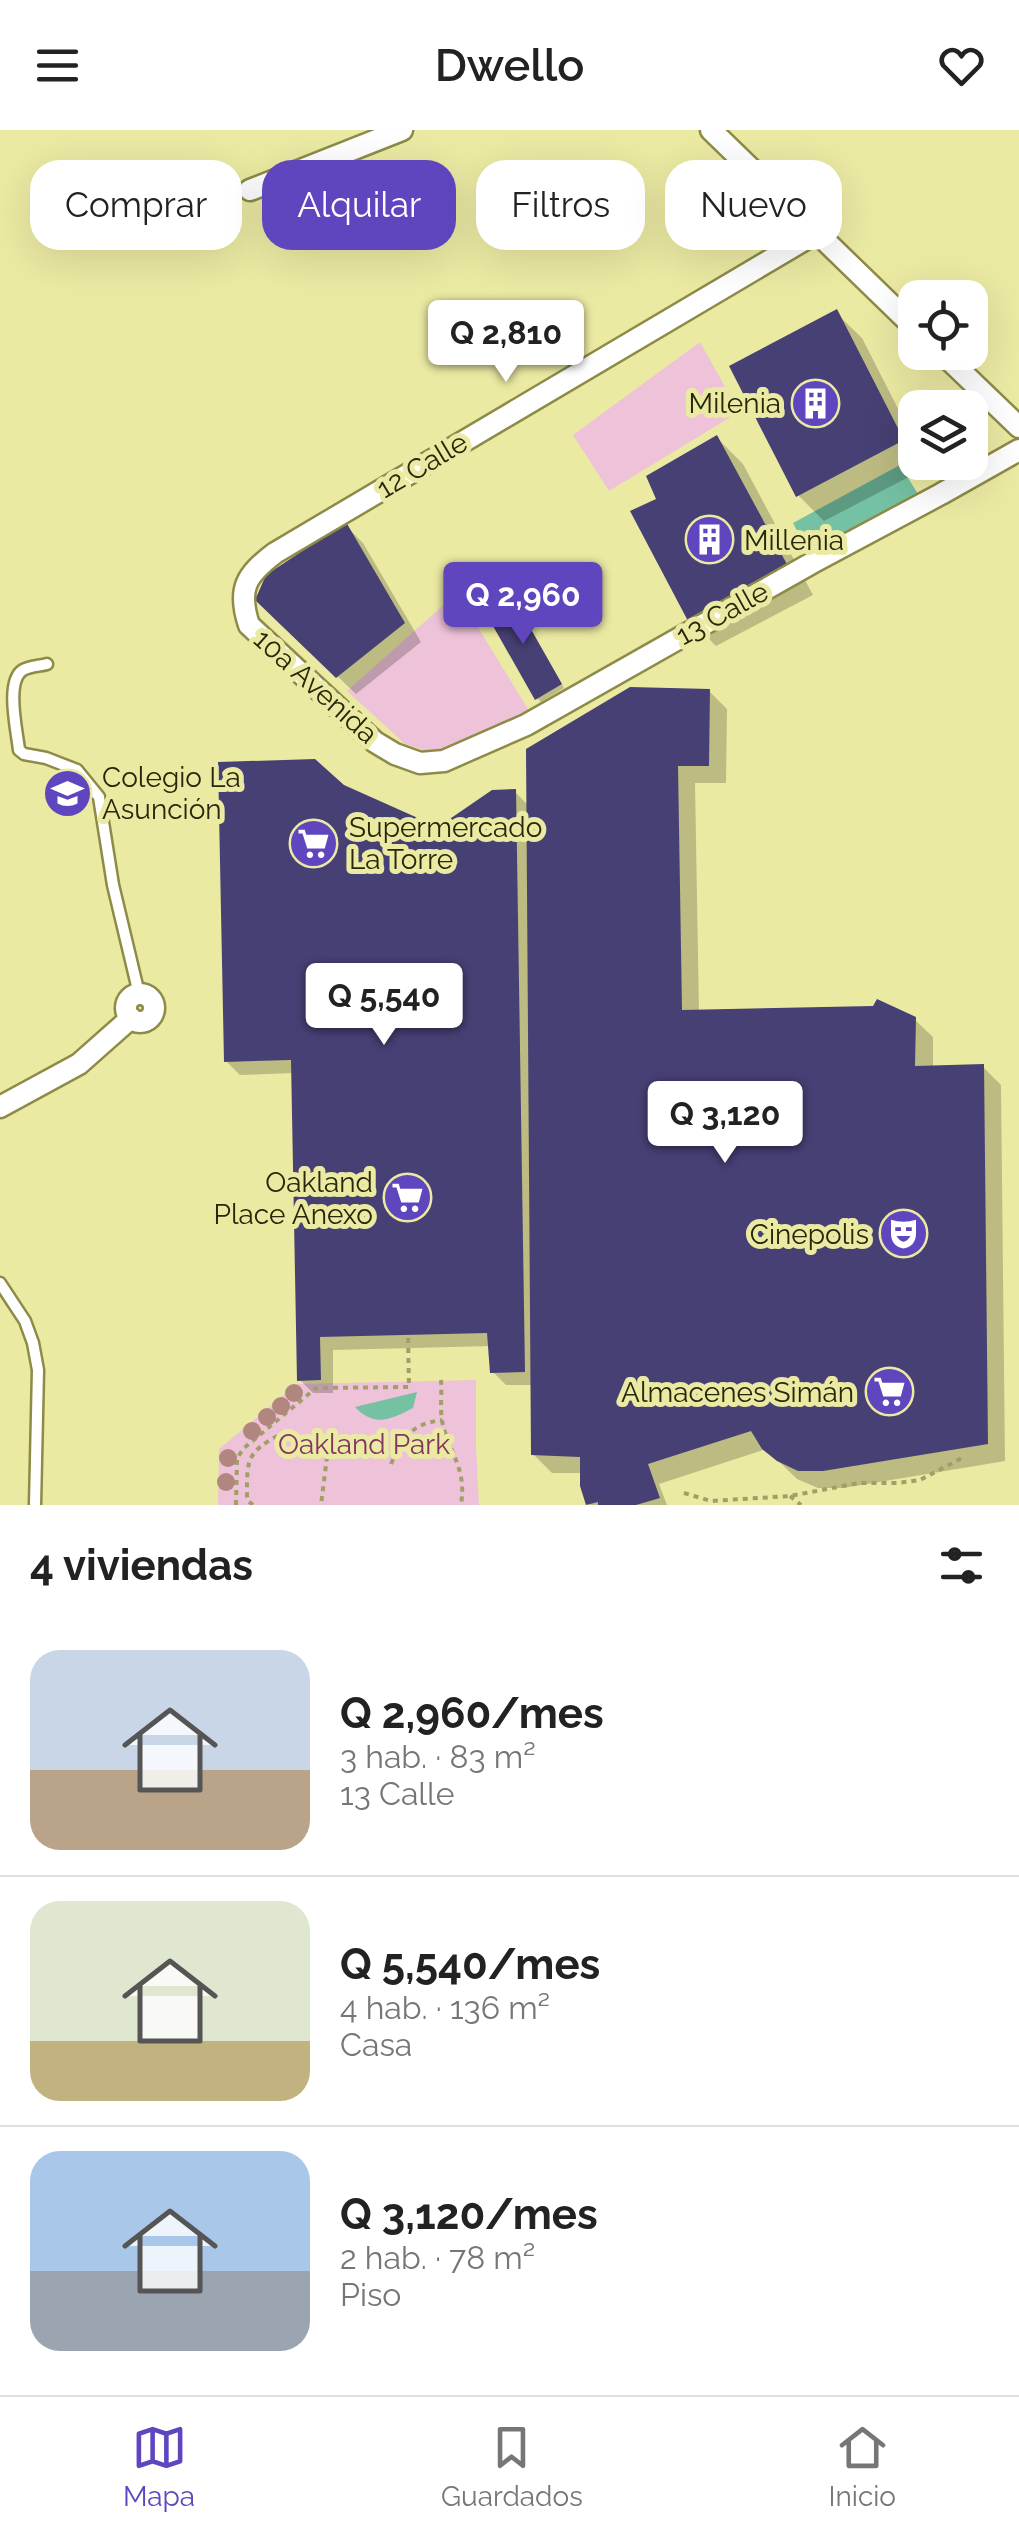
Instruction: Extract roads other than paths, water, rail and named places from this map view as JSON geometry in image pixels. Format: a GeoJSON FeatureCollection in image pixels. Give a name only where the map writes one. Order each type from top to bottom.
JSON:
{"type":"FeatureCollection","features":[{"type":"Feature","properties":{"kind":"street"},"geometry":{"type":"LineString","coordinates":[[250,190],[402,130]]}},
{"type":"Feature","properties":{"kind":"street"},"geometry":{"type":"LineString","coordinates":[[711,130],[742,160]]}},
{"type":"Feature","properties":{"kind":"street","name":"12 Calle"},"geometry":{"type":"LineString","coordinates":[[244,586],[254,569],[275,553],[787,250]]}},
{"type":"Feature","properties":{"kind":"street"},"geometry":{"type":"LineString","coordinates":[[834,250],[898,312]]}},
{"type":"Feature","properties":{"kind":"street"},"geometry":{"type":"LineString","coordinates":[[960,370],[1019,427]]}},
{"type":"Feature","properties":{"kind":"street","name":"13 Calle"},"geometry":{"type":"LineString","coordinates":[[420,763],[444,761],[526,724],[1019,450]]}},
{"type":"Feature","properties":{"kind":"street","name":"10a Avenida"},"geometry":{"type":"LineString","coordinates":[[244,586],[242,605],[249,625],[375,742],[420,763]]}},
{"type":"Feature","properties":{"kind":"street"},"geometry":{"type":"LineString","coordinates":[[0,1107],[79,1064],[130,1018],[127,1003],[139,994]]}},
{"type":"Feature","properties":{"kind":"lane"},"geometry":{"type":"LineString","coordinates":[[48,664],[24,669],[12,688],[18,750],[77,770],[99,797],[113,885],[139,994]]}},
{"type":"Feature","properties":{"kind":"lane"},"geometry":{"type":"LineString","coordinates":[[0,1284],[25,1321],[38,1370],[34,1505]]}},
{"type":"Feature","properties":{"kind":"place","name":"Milenia"},"geometry":{"type":"Point","coordinates":[816,403]}},
{"type":"Feature","properties":{"kind":"place","name":"Millenia"},"geometry":{"type":"Point","coordinates":[709,540]}},
{"type":"Feature","properties":{"kind":"place","name":"Colegio La Asunción"},"geometry":{"type":"Point","coordinates":[67,793]}},
{"type":"Feature","properties":{"kind":"place","name":"Supermercado La Torre"},"geometry":{"type":"Point","coordinates":[314,843]}},
{"type":"Feature","properties":{"kind":"place","name":"Oakland Place Anexo"},"geometry":{"type":"Point","coordinates":[408,1198]}},
{"type":"Feature","properties":{"kind":"place","name":"Cinepolis"},"geometry":{"type":"Point","coordinates":[904,1234]}},
{"type":"Feature","properties":{"kind":"place","name":"Almacenes Simán"},"geometry":{"type":"Point","coordinates":[889,1392]}},
{"type":"Feature","properties":{"kind":"park label","name":"Oakland Park"},"geometry":{"type":"Point","coordinates":[364,1444]}}]}
